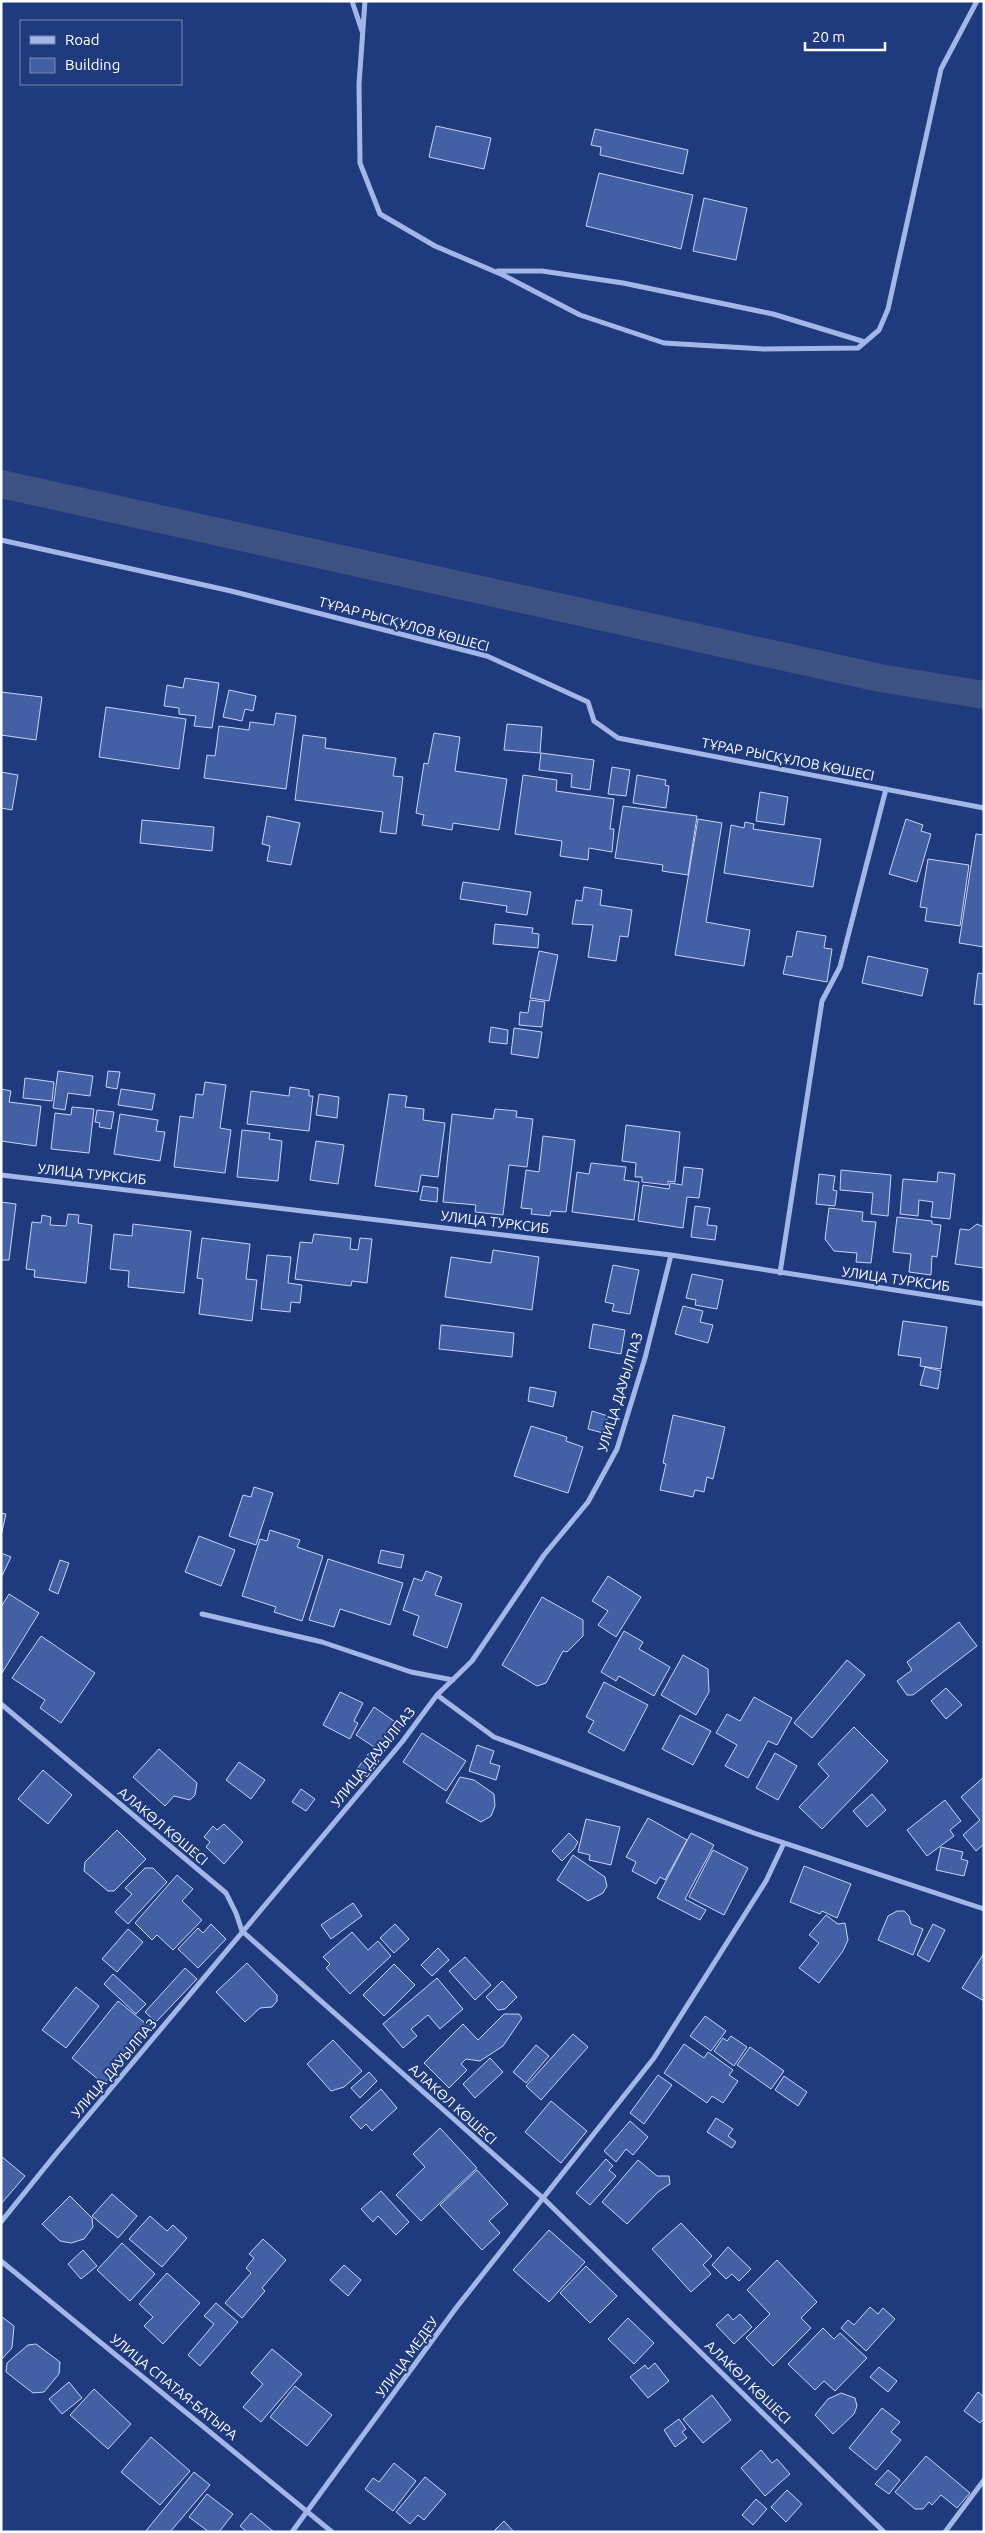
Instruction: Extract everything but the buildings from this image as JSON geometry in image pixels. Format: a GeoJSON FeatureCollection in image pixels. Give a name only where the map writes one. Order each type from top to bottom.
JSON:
{"type":"FeatureCollection","features":[{"type":"Feature","properties":{"kind":"street"},"geometry":{"type":"LineString","coordinates":[[352,1],[362,34]]}},
{"type":"Feature","properties":{"kind":"street"},"geometry":{"type":"LineString","coordinates":[[365,1],[359,84],[360,163],[380,214],[435,246],[495,271],[580,315],[664,343],[764,349],[858,348],[878,330],[888,309],[941,69],[977,1]]}},
{"type":"Feature","properties":{"kind":"street"},"geometry":{"type":"LineString","coordinates":[[495,271],[542,271],[623,283],[773,314],[865,342]]}},
{"type":"Feature","properties":{"kind":"street","name":"ТҰРАР РЫСҚҰЛОВ КӨШЕСІ"},"geometry":{"type":"LineString","coordinates":[[1,540],[231,591],[487,656],[588,702],[594,721],[618,738],[984,808]]}},
{"type":"Feature","properties":{"kind":"street"},"geometry":{"type":"LineString","coordinates":[[780,1273],[822,1001],[840,967],[886,789]]}},
{"type":"Feature","properties":{"kind":"street","name":"УЛИЦА ТУРКСИБ"},"geometry":{"type":"LineString","coordinates":[[1,1175],[671,1255],[984,1304]]}},
{"type":"Feature","properties":{"kind":"street","name":"УЛИЦА ДАУЫЛПАЗ"},"geometry":{"type":"LineString","coordinates":[[1,2222],[242,1931],[402,1742],[437,1695],[472,1661],[544,1554],[588,1502],[617,1450],[645,1358],[671,1255]]}},
{"type":"Feature","properties":{"kind":"street"},"geometry":{"type":"LineString","coordinates":[[202,1614],[322,1642],[411,1672],[453,1680]]}},
{"type":"Feature","properties":{"kind":"street"},"geometry":{"type":"LineString","coordinates":[[437,1695],[494,1737],[784,1843],[984,1909]]}},
{"type":"Feature","properties":{"kind":"street","name":"АЛАКӨЛ КӨШЕСІ"},"geometry":{"type":"LineString","coordinates":[[1,1704],[226,1894],[236,1913],[242,1931],[544,2200],[884,2532]]}},
{"type":"Feature","properties":{"kind":"street","name":"УЛИЦА МЕДЕУ"},"geometry":{"type":"LineString","coordinates":[[292,2532],[456,2308],[544,2200],[654,2058],[766,1881],[784,1843]]}},
{"type":"Feature","properties":{"kind":"street","name":"УЛИЦА СПАТАЯ-БАТЫРА"},"geometry":{"type":"LineString","coordinates":[[1,2261],[332,2532]]}},
{"type":"Feature","properties":{"kind":"street"},"geometry":{"type":"LineString","coordinates":[[945,2532],[984,2480]]}},
{"type":"Feature","properties":{"kind":"waterway"},"geometry":{"type":"LineString","coordinates":[[1,484],[880,678],[984,695]]}}]}
